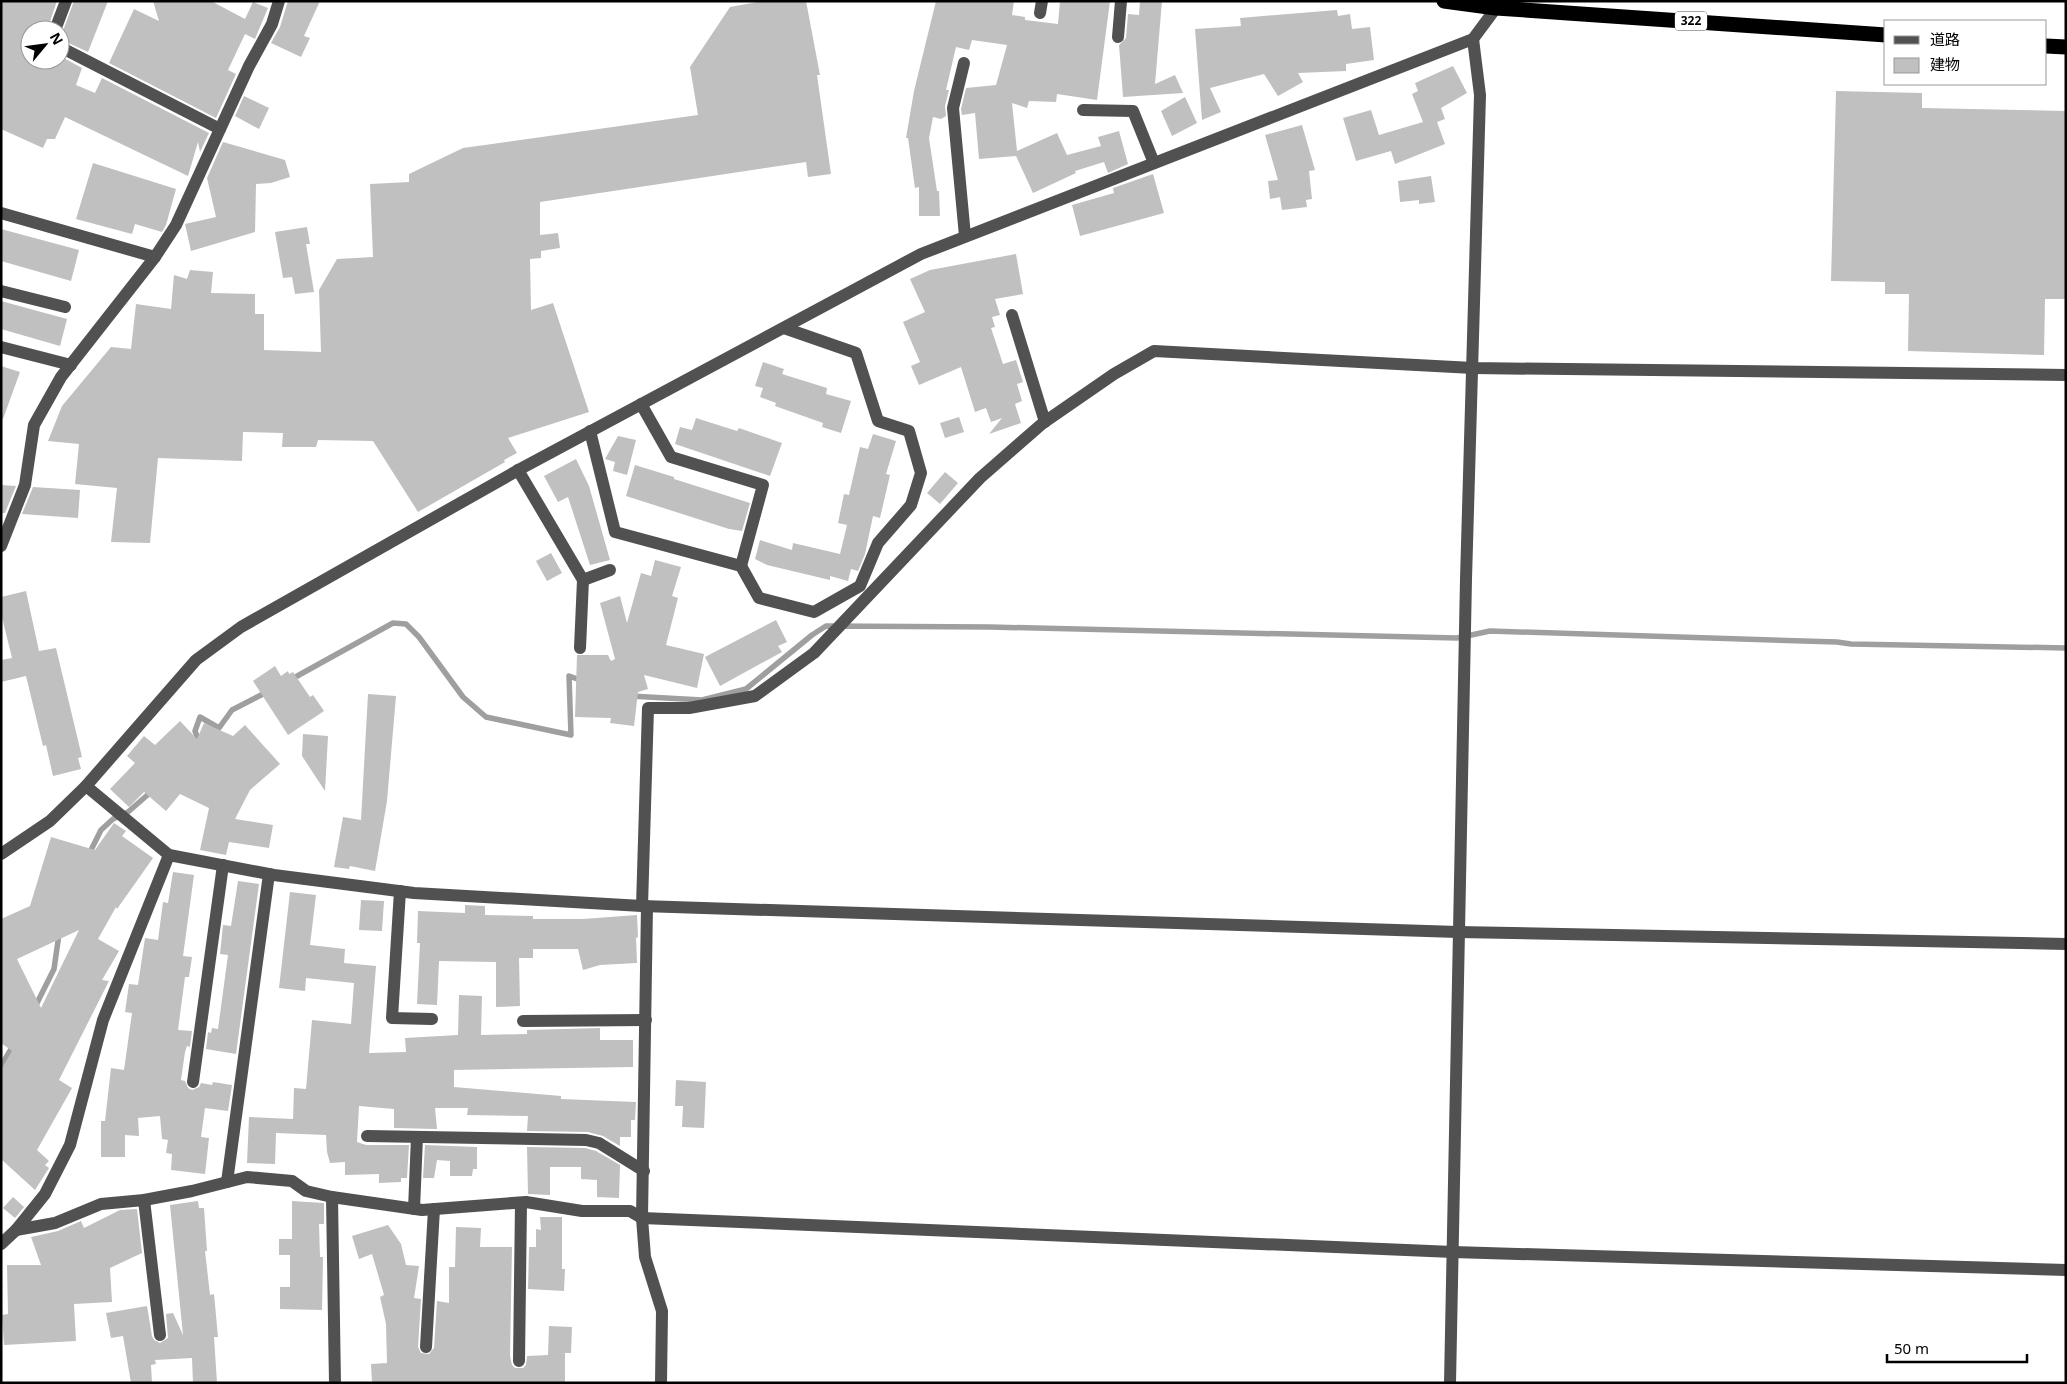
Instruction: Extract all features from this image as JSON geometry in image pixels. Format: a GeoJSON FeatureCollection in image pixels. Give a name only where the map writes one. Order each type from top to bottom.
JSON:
{"type":"FeatureCollection","features":[{"type":"Feature","properties":{"kind":"highway","name":"322"},"geometry":{"type":"LineString","coordinates":[[1444,1],[1884,34]]}},
{"type":"Feature","properties":{"kind":"highway"},"geometry":{"type":"LineString","coordinates":[[2047,46],[2066,47]]}},
{"type":"Feature","properties":{"kind":"street"},"geometry":{"type":"LineString","coordinates":[[59,20],[66,1]]}},
{"type":"Feature","properties":{"kind":"street"},"geometry":{"type":"LineString","coordinates":[[1,546],[25,485],[34,425],[61,377],[155,257],[176,225],[220,129],[272,24],[280,1]]}},
{"type":"Feature","properties":{"kind":"street"},"geometry":{"type":"LineString","coordinates":[[1118,37],[1121,1]]}},
{"type":"Feature","properties":{"kind":"street"},"geometry":{"type":"LineString","coordinates":[[1,854],[50,821],[86,786],[196,660],[241,627],[518,470],[922,254],[1473,39],[1496,4]]}},
{"type":"Feature","properties":{"kind":"street"},"geometry":{"type":"LineString","coordinates":[[1450,1383],[1458,932],[1480,95],[1473,39]]}},
{"type":"Feature","properties":{"kind":"street"},"geometry":{"type":"LineString","coordinates":[[70,52],[220,129]]}},
{"type":"Feature","properties":{"kind":"street"},"geometry":{"type":"LineString","coordinates":[[964,63],[953,108],[965,236]]}},
{"type":"Feature","properties":{"kind":"street"},"geometry":{"type":"LineString","coordinates":[[1083,110],[1133,111],[1154,163]]}},
{"type":"Feature","properties":{"kind":"street"},"geometry":{"type":"LineString","coordinates":[[1,213],[155,257]]}},
{"type":"Feature","properties":{"kind":"street"},"geometry":{"type":"LineString","coordinates":[[1,291],[65,307]]}},
{"type":"Feature","properties":{"kind":"street"},"geometry":{"type":"LineString","coordinates":[[1012,315],[1045,422]]}},
{"type":"Feature","properties":{"kind":"street"},"geometry":{"type":"LineString","coordinates":[[641,404],[671,457],[763,485],[741,566],[759,598],[814,612],[860,586],[878,543],[911,505],[921,473],[909,431],[878,421],[856,353],[784,328]]}},
{"type":"Feature","properties":{"kind":"street"},"geometry":{"type":"LineString","coordinates":[[1,347],[71,365]]}},
{"type":"Feature","properties":{"kind":"street"},"geometry":{"type":"LineString","coordinates":[[661,1383],[662,1310],[646,1257],[642,1218],[646,1020],[644,906],[648,708],[690,708],[755,696],[814,653],[980,478],[1045,422],[1114,374],[1154,351],[1473,368],[2066,375]]}},
{"type":"Feature","properties":{"kind":"street"},"geometry":{"type":"LineString","coordinates":[[590,431],[614,532],[741,566]]}},
{"type":"Feature","properties":{"kind":"street"},"geometry":{"type":"LineString","coordinates":[[518,470],[583,580],[580,648]]}},
{"type":"Feature","properties":{"kind":"street"},"geometry":{"type":"LineString","coordinates":[[583,580],[610,570]]}},
{"type":"Feature","properties":{"kind":"street"},"geometry":{"type":"LineString","coordinates":[[86,786],[168,855],[270,874],[400,892],[644,906],[1458,932],[2066,944]]}},
{"type":"Feature","properties":{"kind":"street"},"geometry":{"type":"LineString","coordinates":[[1,1244],[16,1230],[45,1194],[70,1145],[103,1020],[168,855]]}},
{"type":"Feature","properties":{"kind":"street"},"geometry":{"type":"LineString","coordinates":[[193,1082],[223,865]]}},
{"type":"Feature","properties":{"kind":"street"},"geometry":{"type":"LineString","coordinates":[[227,1182],[270,874]]}},
{"type":"Feature","properties":{"kind":"street"},"geometry":{"type":"LineString","coordinates":[[400,892],[392,1018],[432,1019]]}},
{"type":"Feature","properties":{"kind":"street"},"geometry":{"type":"LineString","coordinates":[[523,1021],[646,1020]]}},
{"type":"Feature","properties":{"kind":"street"},"geometry":{"type":"LineString","coordinates":[[367,1136],[586,1140],[599,1143],[644,1170]]}},
{"type":"Feature","properties":{"kind":"street"},"geometry":{"type":"LineString","coordinates":[[414,1209],[417,1137]]}},
{"type":"Feature","properties":{"kind":"street"},"geometry":{"type":"LineString","coordinates":[[16,1230],[55,1223],[101,1204],[144,1200],[247,1176],[292,1181],[306,1191],[332,1197],[414,1209],[521,1203],[582,1211],[630,1211],[642,1218],[1453,1252],[2066,1270]]}},
{"type":"Feature","properties":{"kind":"street"},"geometry":{"type":"LineString","coordinates":[[332,1197],[335,1383]]}},
{"type":"Feature","properties":{"kind":"street"},"geometry":{"type":"LineString","coordinates":[[144,1200],[160,1335]]}},
{"type":"Feature","properties":{"kind":"street"},"geometry":{"type":"LineString","coordinates":[[519,1361],[521,1203]]}},
{"type":"Feature","properties":{"kind":"street"},"geometry":{"type":"LineString","coordinates":[[426,1347],[434,1209]]}},
{"type":"Feature","properties":{"kind":"building"},"geometry":{"type":"Polygon","coordinates":[[[1,1],[57,1],[50,20],[20,20],[20,70],[70,70],[70,61],[82,68],[76,85],[95,93],[102,78],[209,133],[200,152],[198,142],[188,176],[65,117],[55,139],[47,139],[43,148],[1,129],[1,1]]]}},
{"type":"Feature","properties":{"kind":"building"},"geometry":{"type":"Polygon","coordinates":[[[74,1],[108,1],[88,52],[70,44],[70,20],[67,20],[74,1]]]}},
{"type":"Feature","properties":{"kind":"building"},"geometry":{"type":"Polygon","coordinates":[[[153,1],[211,1],[245,19],[253,2],[268,8],[255,39],[245,34],[228,70],[236,74],[216,118],[109,63],[134,9],[159,21],[153,1]]]}},
{"type":"Feature","properties":{"kind":"building"},"geometry":{"type":"Polygon","coordinates":[[[288,1],[320,1],[304,36],[310,38],[301,57],[271,43],[280,27],[288,1]]]}},
{"type":"Feature","properties":{"kind":"building"},"geometry":{"type":"Polygon","coordinates":[[[763,1],[806,1],[820,75],[817,75],[831,174],[808,177],[806,162],[540,202],[540,235],[558,233],[560,248],[541,251],[541,258],[530,259],[531,310],[553,303],[589,412],[508,438],[517,453],[504,460],[505,462],[418,512],[373,441],[318,440],[316,447],[282,447],[283,433],[243,432],[242,461],[158,458],[150,543],[111,542],[117,488],[75,484],[79,444],[48,441],[62,406],[111,347],[131,349],[136,304],[171,309],[174,275],[187,279],[190,270],[213,272],[211,293],[255,294],[255,314],[264,314],[264,350],[321,352],[319,290],[337,259],[373,257],[370,184],[409,182],[409,174],[463,148],[698,115],[690,67],[730,7],[763,1]]]}},
{"type":"Feature","properties":{"kind":"building"},"geometry":{"type":"Polygon","coordinates":[[[936,1],[1014,1],[1012,15],[1025,17],[1025,20],[1058,24],[1060,1],[1110,1],[1097,100],[1057,94],[1056,102],[1029,101],[1027,108],[1012,103],[1017,151],[1057,133],[1067,155],[1101,146],[1098,137],[1119,131],[1128,164],[1108,173],[1104,162],[1075,171],[1076,173],[1033,193],[1016,156],[979,159],[975,113],[962,115],[961,109],[966,88],[996,85],[1007,45],[972,40],[969,50],[956,47],[946,90],[949,90],[945,106],[946,116],[941,119],[933,117],[929,138],[937,191],[939,191],[940,216],[919,216],[919,187],[915,188],[908,138],[906,138],[914,91],[936,1]]]}},
{"type":"Feature","properties":{"kind":"building"},"geometry":{"type":"Polygon","coordinates":[[[1140,1],[1162,1],[1155,84],[1175,75],[1183,93],[1123,97],[1119,45],[1126,38],[1128,14],[1139,15],[1140,1]]]}},
{"type":"Feature","properties":{"kind":"building"},"geometry":{"type":"Polygon","coordinates":[[[1337,10],[1338,16],[1350,14],[1352,29],[1370,27],[1374,60],[1346,64],[1346,71],[1298,73],[1303,82],[1278,96],[1264,74],[1210,88],[1221,112],[1202,120],[1195,29],[1241,26],[1240,18],[1337,10]]]}},
{"type":"Feature","properties":{"kind":"building"},"geometry":{"type":"Polygon","coordinates":[[[1453,66],[1467,93],[1441,108],[1445,119],[1437,122],[1445,144],[1395,164],[1391,151],[1356,161],[1343,118],[1371,110],[1379,135],[1423,122],[1412,94],[1418,91],[1415,83],[1453,66]]]}},
{"type":"Feature","properties":{"kind":"building"},"geometry":{"type":"Polygon","coordinates":[[[1836,91],[1922,93],[1922,108],[2066,111],[2066,299],[2045,299],[2044,355],[1908,351],[1909,294],[1885,294],[1885,282],[1831,281],[1836,91]]]}},
{"type":"Feature","properties":{"kind":"building"},"geometry":{"type":"Polygon","coordinates":[[[244,96],[269,108],[259,129],[235,116],[244,96]]]}},
{"type":"Feature","properties":{"kind":"building"},"geometry":{"type":"Polygon","coordinates":[[[1185,97],[1197,123],[1172,136],[1161,111],[1185,97]]]}},
{"type":"Feature","properties":{"kind":"building"},"geometry":{"type":"Polygon","coordinates":[[[1302,125],[1315,170],[1309,171],[1312,199],[1306,200],[1307,207],[1282,210],[1280,197],[1270,199],[1268,181],[1278,180],[1265,135],[1302,125]]]}},
{"type":"Feature","properties":{"kind":"building"},"geometry":{"type":"Polygon","coordinates":[[[223,142],[285,160],[290,177],[271,183],[256,184],[255,232],[191,251],[185,224],[216,217],[207,178],[223,142]]]}},
{"type":"Feature","properties":{"kind":"building"},"geometry":{"type":"Polygon","coordinates":[[[93,163],[176,189],[166,225],[162,232],[135,224],[132,234],[76,219],[93,163]]]}},
{"type":"Feature","properties":{"kind":"building"},"geometry":{"type":"Polygon","coordinates":[[[1153,174],[1164,213],[1080,236],[1072,205],[1114,193],[1113,188],[1153,174]]]}},
{"type":"Feature","properties":{"kind":"building"},"geometry":{"type":"Polygon","coordinates":[[[1431,176],[1435,202],[1419,204],[1419,200],[1400,202],[1398,181],[1431,176]]]}},
{"type":"Feature","properties":{"kind":"building"},"geometry":{"type":"Polygon","coordinates":[[[307,227],[310,244],[306,244],[314,292],[295,294],[292,277],[283,278],[275,232],[307,227]]]}},
{"type":"Feature","properties":{"kind":"building"},"geometry":{"type":"Polygon","coordinates":[[[1,229],[79,250],[71,281],[1,261],[1,229]]]}},
{"type":"Feature","properties":{"kind":"building"},"geometry":{"type":"Polygon","coordinates":[[[1016,254],[1023,294],[995,299],[1000,315],[992,317],[995,327],[991,328],[1003,364],[1016,360],[1023,382],[1017,384],[1022,401],[1015,404],[1021,423],[989,434],[1002,418],[991,422],[986,408],[975,412],[961,367],[919,385],[911,366],[920,362],[903,322],[925,312],[910,279],[930,270],[1016,254]]]}},
{"type":"Feature","properties":{"kind":"building"},"geometry":{"type":"Polygon","coordinates":[[[1,301],[67,319],[60,346],[1,329],[1,301]]]}},
{"type":"Feature","properties":{"kind":"building"},"geometry":{"type":"Polygon","coordinates":[[[763,362],[784,369],[782,374],[827,388],[826,394],[851,401],[841,433],[822,427],[823,423],[775,406],[776,403],[760,397],[763,388],[755,386],[763,362]]]}},
{"type":"Feature","properties":{"kind":"building"},"geometry":{"type":"Polygon","coordinates":[[[1,366],[20,372],[3,419],[1,419],[1,366]]]}},
{"type":"Feature","properties":{"kind":"building"},"geometry":{"type":"Polygon","coordinates":[[[959,417],[964,432],[945,438],[940,423],[959,417]]]}},
{"type":"Feature","properties":{"kind":"building"},"geometry":{"type":"Polygon","coordinates":[[[696,418],[737,431],[739,428],[782,443],[770,476],[675,444],[680,427],[692,430],[696,418]]]}},
{"type":"Feature","properties":{"kind":"building"},"geometry":{"type":"Polygon","coordinates":[[[873,434],[896,441],[886,474],[890,475],[880,518],[873,516],[865,554],[858,571],[851,569],[848,581],[830,576],[830,580],[767,565],[755,559],[760,540],[792,550],[793,543],[840,554],[847,525],[838,523],[844,494],[849,495],[860,447],[868,449],[873,434]]]}},
{"type":"Feature","properties":{"kind":"building"},"geometry":{"type":"Polygon","coordinates":[[[618,436],[636,440],[627,475],[613,471],[615,462],[605,459],[618,436]]]}},
{"type":"Feature","properties":{"kind":"building"},"geometry":{"type":"Polygon","coordinates":[[[576,459],[589,486],[610,560],[590,565],[568,497],[558,502],[544,476],[576,459]]]}},
{"type":"Feature","properties":{"kind":"building"},"geometry":{"type":"Polygon","coordinates":[[[635,465],[750,503],[742,531],[729,529],[626,496],[635,465]]]}},
{"type":"Feature","properties":{"kind":"building"},"geometry":{"type":"Polygon","coordinates":[[[945,472],[958,483],[940,504],[927,493],[945,472]]]}},
{"type":"Feature","properties":{"kind":"building"},"geometry":{"type":"Polygon","coordinates":[[[1,485],[16,486],[5,513],[1,513],[1,485]]]}},
{"type":"Feature","properties":{"kind":"building"},"geometry":{"type":"Polygon","coordinates":[[[33,487],[80,490],[78,518],[22,514],[33,487]]]}},
{"type":"Feature","properties":{"kind":"building"},"geometry":{"type":"Polygon","coordinates":[[[551,553],[562,573],[547,581],[536,561],[551,553]]]}},
{"type":"Feature","properties":{"kind":"building"},"geometry":{"type":"Polygon","coordinates":[[[655,560],[681,567],[672,596],[678,598],[666,645],[704,654],[697,688],[644,675],[648,689],[638,692],[634,726],[610,723],[611,718],[575,717],[577,655],[608,655],[611,661],[615,659],[600,603],[620,596],[627,623],[641,573],[651,576],[655,560]]]}},
{"type":"Feature","properties":{"kind":"building"},"geometry":{"type":"Polygon","coordinates":[[[26,591],[39,651],[56,648],[82,757],[78,758],[81,769],[53,776],[46,745],[43,746],[26,676],[1,682],[1,660],[12,658],[1,613],[1,597],[26,591]]]}},
{"type":"Feature","properties":{"kind":"building"},"geometry":{"type":"Polygon","coordinates":[[[776,620],[787,642],[778,646],[782,652],[720,686],[705,657],[776,620]]]}},
{"type":"Feature","properties":{"kind":"building"},"geometry":{"type":"Polygon","coordinates":[[[275,666],[281,676],[288,671],[289,674],[293,672],[310,697],[313,695],[324,711],[288,735],[253,681],[275,666]]]}},
{"type":"Feature","properties":{"kind":"building"},"geometry":{"type":"Polygon","coordinates":[[[368,694],[396,696],[387,801],[375,871],[350,866],[349,869],[334,867],[343,817],[361,820],[368,694]]]}},
{"type":"Feature","properties":{"kind":"building"},"geometry":{"type":"Polygon","coordinates":[[[180,721],[197,739],[204,723],[233,736],[245,725],[280,764],[250,790],[235,819],[273,825],[269,848],[229,842],[226,855],[200,850],[209,808],[180,794],[166,811],[144,792],[129,807],[110,789],[135,763],[127,756],[144,736],[155,745],[180,721]]]}},
{"type":"Feature","properties":{"kind":"building"},"geometry":{"type":"Polygon","coordinates":[[[303,734],[328,736],[325,791],[302,756],[303,734]]]}},
{"type":"Feature","properties":{"kind":"building"},"geometry":{"type":"Polygon","coordinates":[[[114,823],[126,831],[122,836],[153,858],[117,909],[116,907],[98,939],[119,951],[102,980],[109,981],[59,1080],[72,1088],[37,1150],[49,1161],[45,1165],[49,1168],[35,1190],[1,1159],[1,1070],[12,1051],[1,1043],[1,919],[30,906],[51,837],[95,850],[114,823]],[[79,930],[17,959],[41,1008],[79,930]]]}},
{"type":"Feature","properties":{"kind":"building"},"geometry":{"type":"Polygon","coordinates":[[[173,872],[194,875],[183,956],[192,957],[189,977],[185,977],[178,1030],[192,1031],[190,1047],[187,1046],[185,1052],[181,1080],[185,1081],[188,1088],[192,1090],[199,1087],[201,1083],[212,1085],[213,1082],[232,1085],[228,1111],[205,1108],[201,1137],[209,1138],[205,1174],[171,1170],[172,1154],[166,1153],[168,1140],[162,1139],[160,1116],[138,1118],[139,1136],[125,1135],[125,1157],[101,1157],[101,1121],[105,1121],[111,1068],[124,1070],[132,1013],[125,1012],[129,984],[138,985],[145,938],[158,940],[163,902],[168,903],[173,872]]]}},
{"type":"Feature","properties":{"kind":"building"},"geometry":{"type":"Polygon","coordinates":[[[238,881],[259,884],[236,1054],[206,1049],[208,1032],[211,1033],[212,1028],[218,1029],[228,955],[220,954],[223,925],[231,926],[238,881]]]}},
{"type":"Feature","properties":{"kind":"building"},"geometry":{"type":"Polygon","coordinates":[[[290,892],[316,895],[310,945],[345,949],[344,963],[376,966],[369,1053],[406,1052],[405,1038],[458,1035],[459,995],[482,996],[481,1035],[527,1034],[527,1030],[600,1028],[600,1040],[633,1040],[633,1067],[454,1070],[454,1087],[561,1096],[561,1099],[636,1102],[635,1120],[631,1120],[631,1137],[620,1137],[620,1146],[603,1136],[588,1132],[527,1131],[528,1116],[467,1115],[468,1108],[435,1108],[437,1129],[394,1128],[394,1109],[359,1106],[357,1142],[366,1145],[409,1145],[407,1178],[401,1178],[401,1182],[379,1183],[379,1174],[345,1175],[345,1162],[330,1163],[326,1135],[276,1133],[275,1164],[247,1163],[249,1117],[293,1119],[294,1088],[306,1089],[312,1020],[351,1024],[354,983],[306,978],[305,991],[279,988],[290,892]]]}},
{"type":"Feature","properties":{"kind":"building"},"geometry":{"type":"Polygon","coordinates":[[[361,900],[384,901],[382,931],[359,930],[361,900]]]}},
{"type":"Feature","properties":{"kind":"building"},"geometry":{"type":"Polygon","coordinates":[[[465,905],[485,906],[485,915],[533,916],[533,919],[583,919],[637,915],[637,963],[600,965],[583,970],[578,949],[533,949],[533,958],[519,958],[520,1006],[496,1007],[496,962],[439,961],[437,1005],[417,1004],[420,943],[417,943],[418,911],[465,913],[465,905]]]}},
{"type":"Feature","properties":{"kind":"building"},"geometry":{"type":"Polygon","coordinates":[[[676,1080],[706,1082],[704,1128],[682,1127],[683,1106],[675,1106],[676,1080]]]}},
{"type":"Feature","properties":{"kind":"building"},"geometry":{"type":"Polygon","coordinates":[[[425,1145],[477,1147],[477,1169],[473,1169],[472,1176],[450,1176],[450,1161],[437,1160],[434,1178],[423,1178],[425,1145]]]}},
{"type":"Feature","properties":{"kind":"building"},"geometry":{"type":"Polygon","coordinates":[[[527,1147],[585,1148],[596,1151],[620,1165],[619,1198],[597,1197],[597,1180],[581,1179],[581,1167],[550,1167],[550,1195],[528,1194],[527,1147]]]}},
{"type":"Feature","properties":{"kind":"building"},"geometry":{"type":"Polygon","coordinates":[[[13,1197],[24,1207],[15,1218],[3,1208],[13,1197]]]}},
{"type":"Feature","properties":{"kind":"building"},"geometry":{"type":"Polygon","coordinates":[[[198,1201],[199,1208],[204,1208],[207,1251],[205,1251],[210,1295],[214,1294],[218,1337],[214,1337],[217,1383],[193,1383],[192,1358],[155,1360],[156,1364],[151,1365],[152,1383],[131,1383],[123,1336],[111,1338],[106,1313],[147,1306],[152,1336],[154,1340],[160,1343],[168,1338],[166,1314],[173,1313],[183,1335],[170,1205],[198,1201]]]}},
{"type":"Feature","properties":{"kind":"building"},"geometry":{"type":"Polygon","coordinates":[[[292,1201],[324,1203],[324,1224],[319,1224],[320,1257],[323,1257],[322,1310],[280,1309],[280,1287],[290,1287],[290,1255],[279,1255],[279,1239],[292,1239],[292,1201]]]}},
{"type":"Feature","properties":{"kind":"building"},"geometry":{"type":"Polygon","coordinates":[[[137,1209],[142,1253],[110,1268],[112,1302],[74,1304],[76,1341],[4,1345],[2,1315],[8,1314],[7,1265],[41,1265],[31,1237],[58,1231],[81,1221],[84,1228],[120,1210],[137,1209]]]}},
{"type":"Feature","properties":{"kind":"building"},"geometry":{"type":"Polygon","coordinates":[[[540,1217],[562,1217],[562,1269],[565,1269],[564,1291],[528,1289],[529,1247],[536,1247],[536,1229],[541,1230],[540,1217]]]}},
{"type":"Feature","properties":{"kind":"building"},"geometry":{"type":"Polygon","coordinates":[[[388,1225],[401,1244],[406,1265],[419,1266],[414,1298],[421,1299],[418,1347],[421,1353],[429,1354],[434,1348],[437,1301],[449,1303],[449,1267],[455,1267],[456,1227],[481,1228],[480,1247],[512,1247],[510,1356],[512,1365],[515,1368],[523,1368],[526,1365],[527,1356],[548,1355],[549,1326],[572,1327],[571,1353],[565,1353],[565,1383],[372,1383],[371,1364],[387,1363],[386,1324],[380,1297],[384,1295],[372,1254],[359,1259],[352,1236],[388,1225]]]}},
{"type":"Feature","properties":{"kind":"waterway"},"geometry":{"type":"LineString","coordinates":[[290,680],[393,623],[406,624],[419,637],[463,697],[486,717],[571,735],[569,676],[583,681]]}},
{"type":"Feature","properties":{"kind":"waterway"},"geometry":{"type":"LineString","coordinates":[[630,696],[702,700],[746,689],[812,635],[826,626],[990,627],[1457,638],[1490,631],[1851,644],[2066,648]]}},
{"type":"Feature","properties":{"kind":"waterway"},"geometry":{"type":"LineString","coordinates":[[195,743],[198,739],[195,731],[200,717],[219,728],[232,710],[269,691]]}},
{"type":"Feature","properties":{"kind":"waterway"},"geometry":{"type":"LineString","coordinates":[[88,856],[101,830],[113,819],[128,812],[152,791]]}},
{"type":"Feature","properties":{"kind":"waterway"},"geometry":{"type":"LineString","coordinates":[[35,1007],[54,969],[59,934]]}},
{"type":"Feature","properties":{"kind":"waterway"},"geometry":{"type":"LineString","coordinates":[[1,1066],[14,1044]]}}]}
